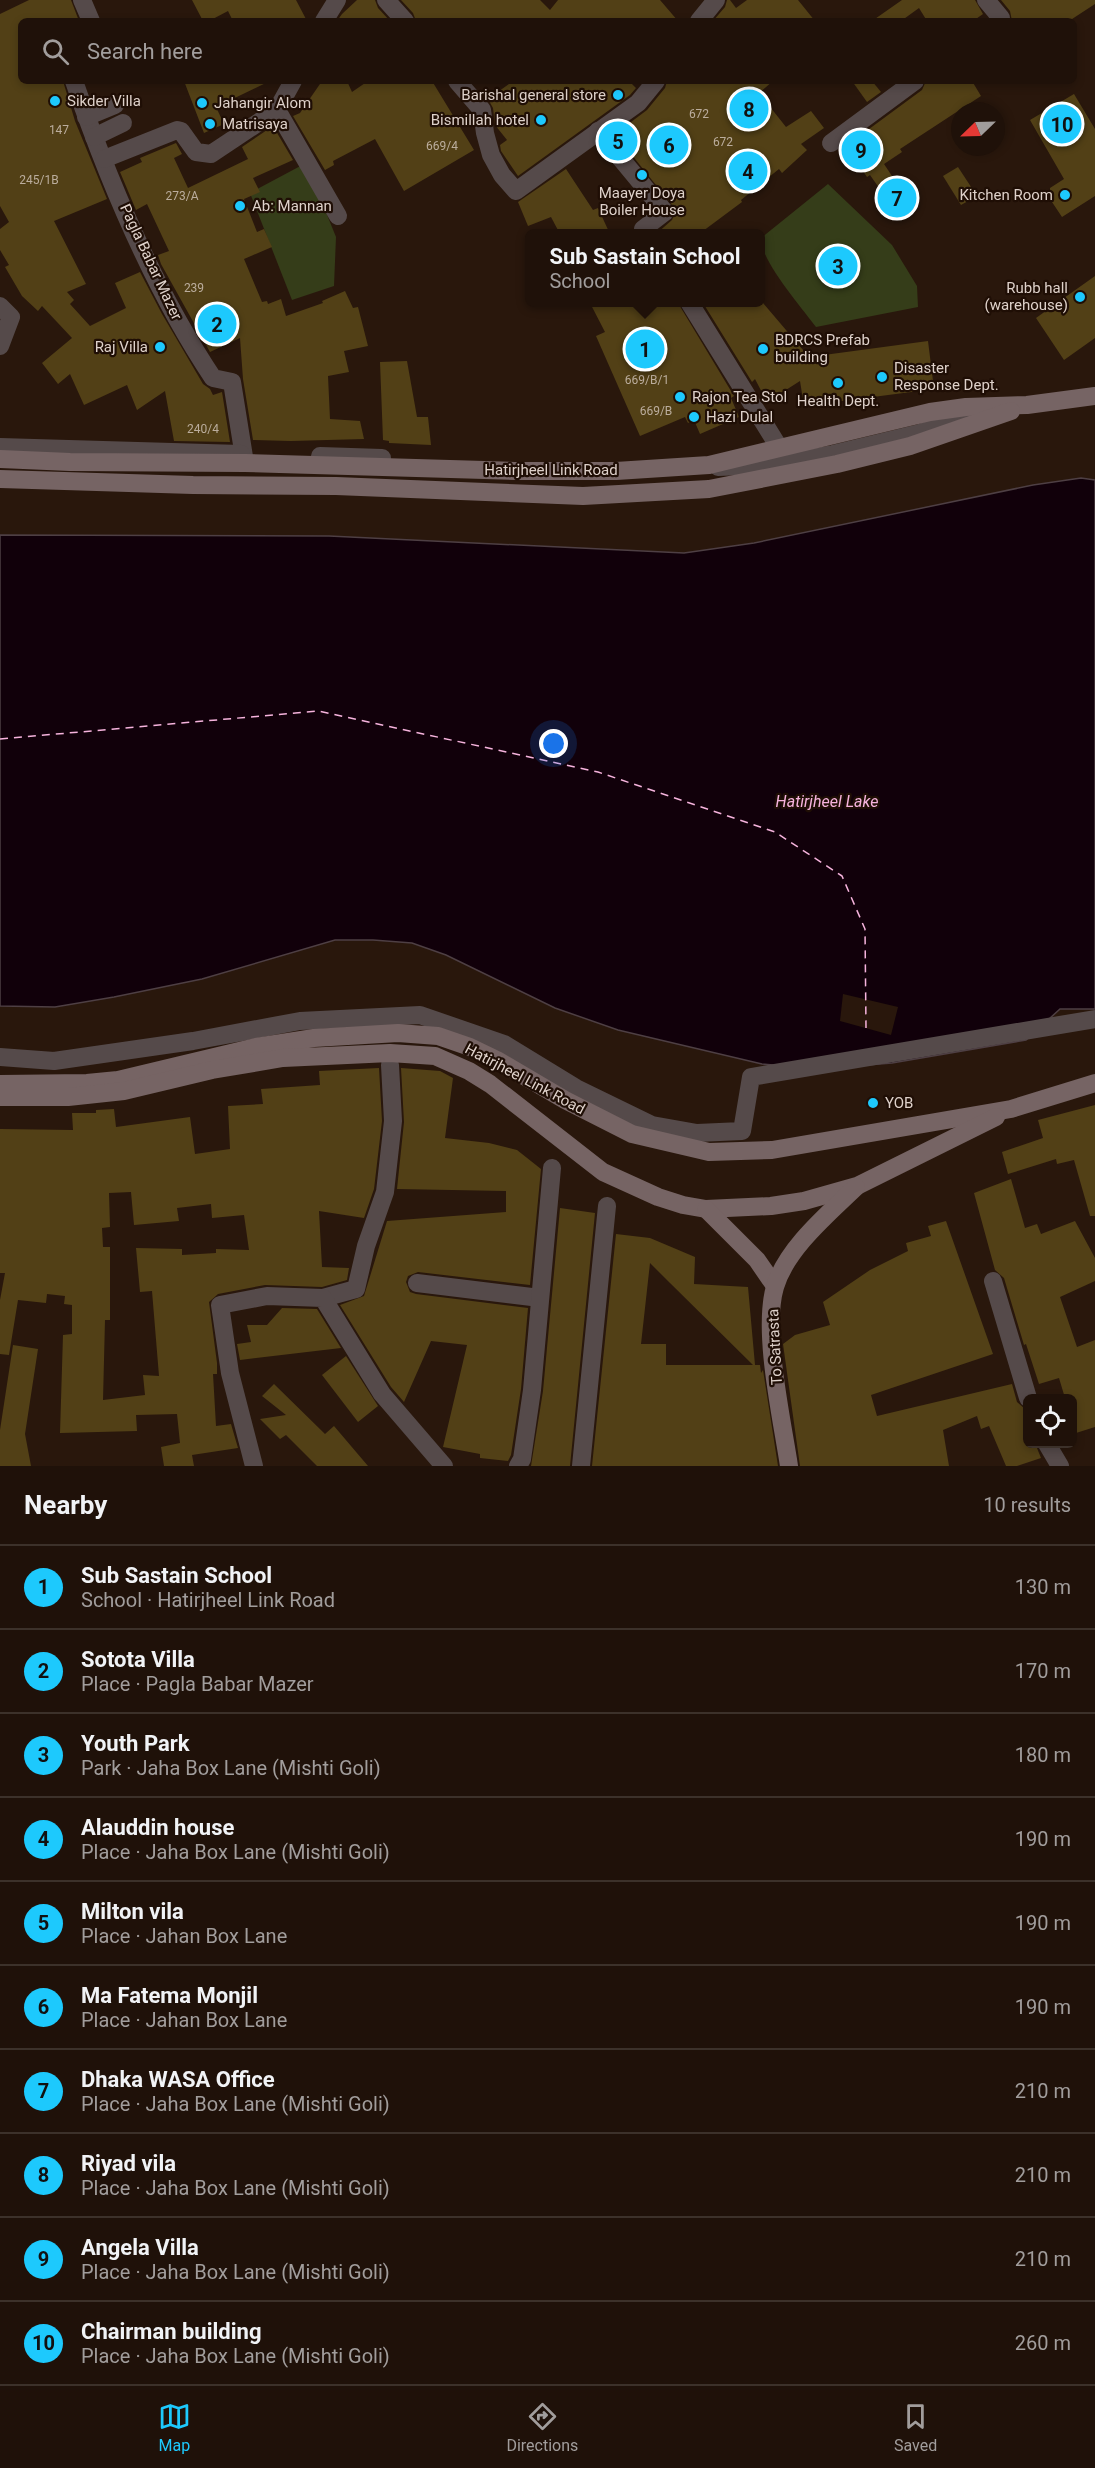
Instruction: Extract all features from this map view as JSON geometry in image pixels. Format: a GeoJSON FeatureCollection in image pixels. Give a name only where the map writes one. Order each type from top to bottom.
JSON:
{"type":"FeatureCollection","features":[{"type":"Feature","properties":{"kind":"main road","name":"Hatirjheel Link Road"},"geometry":{"type":"LineString","coordinates":[[0,459],[515,471],[616,471],[709,465],[930,412],[966,407],[1027,405],[1095,396]]}},
{"type":"Feature","properties":{"kind":"main road"},"geometry":{"type":"LineString","coordinates":[[1062,400],[1095,407]]}},
{"type":"Feature","properties":{"kind":"main road"},"geometry":{"type":"LineString","coordinates":[[0,479],[193,485],[336,486],[583,495],[709,489],[837,464],[910,446],[1027,405]]}},
{"type":"Feature","properties":{"kind":"main road","name":"Hatirjheel Link Road"},"geometry":{"type":"LineString","coordinates":[[0,1097],[68,1097],[97,1094],[147,1087],[241,1064],[283,1058],[398,1033],[438,1036],[488,1056],[565,1100],[633,1134],[709,1152],[772,1150],[1011,1109],[1095,1083]]}},
{"type":"Feature","properties":{"kind":"main road","name":"Hatirjheel Link Road"},"geometry":{"type":"LineString","coordinates":[[0,1084],[87,1083],[118,1080],[256,1047],[342,1045],[435,1056],[490,1084],[603,1172],[658,1197],[706,1209],[771,1206],[804,1201],[857,1186],[1011,1109]]}},
{"type":"Feature","properties":{"kind":"main road","name":"To Satrasta"},"geometry":{"type":"LineString","coordinates":[[789,1466],[773,1358],[772,1310],[775,1286],[793,1252],[857,1186]]}},
{"type":"Feature","properties":{"kind":"main road"},"geometry":{"type":"LineString","coordinates":[[706,1209],[741,1242],[775,1286]]}},
{"type":"Feature","properties":{"kind":"street"},"geometry":{"type":"LineString","coordinates":[[82,0],[91,18]]}},
{"type":"Feature","properties":{"kind":"street"},"geometry":{"type":"LineString","coordinates":[[326,18],[337,0]]}},
{"type":"Feature","properties":{"kind":"street"},"geometry":{"type":"LineString","coordinates":[[386,0],[402,18]]}},
{"type":"Feature","properties":{"kind":"street"},"geometry":{"type":"LineString","coordinates":[[701,18],[716,0]]}},
{"type":"Feature","properties":{"kind":"street"},"geometry":{"type":"LineString","coordinates":[[986,0],[1001,18]]}},
{"type":"Feature","properties":{"kind":"street","name":"Pagla Babar Mazer"},"geometry":{"type":"LineString","coordinates":[[75,84],[94,137],[141,244],[186,336],[213,378],[231,382],[245,463]]}},
{"type":"Feature","properties":{"kind":"street"},"geometry":{"type":"LineString","coordinates":[[104,159],[177,130],[182,131],[196,152],[211,154],[277,110],[291,84]]}},
{"type":"Feature","properties":{"kind":"street"},"geometry":{"type":"LineString","coordinates":[[460,84],[482,110],[491,155],[502,175],[516,191],[638,103],[654,84]]}},
{"type":"Feature","properties":{"kind":"street"},"geometry":{"type":"LineString","coordinates":[[831,143],[911,84]]}},
{"type":"Feature","properties":{"kind":"street"},"geometry":{"type":"LineString","coordinates":[[86,117],[115,105]]}},
{"type":"Feature","properties":{"kind":"street"},"geometry":{"type":"LineString","coordinates":[[277,110],[338,216]]}},
{"type":"Feature","properties":{"kind":"street"},"geometry":{"type":"LineString","coordinates":[[94,137],[123,123]]}},
{"type":"Feature","properties":{"kind":"street"},"geometry":{"type":"LineString","coordinates":[[598,131],[665,212],[643,229]]}},
{"type":"Feature","properties":{"kind":"street"},"geometry":{"type":"LineString","coordinates":[[0,306],[10,317],[0,346]]}},
{"type":"Feature","properties":{"kind":"street"},"geometry":{"type":"LineString","coordinates":[[691,307],[780,449]]}},
{"type":"Feature","properties":{"kind":"street"},"geometry":{"type":"LineString","coordinates":[[0,447],[678,469],[768,465],[832,454],[920,434],[979,410],[1041,400],[1083,401],[1095,407]]}},
{"type":"Feature","properties":{"kind":"street"},"geometry":{"type":"LineString","coordinates":[[0,1057],[54,1061],[193,1041],[300,1021],[420,1015],[504,1044],[576,1088],[652,1125],[697,1133],[742,1131],[751,1077],[1095,1019]]}},
{"type":"Feature","properties":{"kind":"street"},"geometry":{"type":"LineString","coordinates":[[254,1466],[230,1373],[220,1305],[267,1296],[323,1298],[356,1289],[366,1246],[385,1192],[393,1121],[390,1065]]}},
{"type":"Feature","properties":{"kind":"street"},"geometry":{"type":"LineString","coordinates":[[521,1465],[532,1390],[552,1168]]}},
{"type":"Feature","properties":{"kind":"street"},"geometry":{"type":"LineString","coordinates":[[581,1466],[607,1206]]}},
{"type":"Feature","properties":{"kind":"street"},"geometry":{"type":"LineString","coordinates":[[993,1281],[1027,1394]]}},
{"type":"Feature","properties":{"kind":"street"},"geometry":{"type":"LineString","coordinates":[[417,1283],[540,1298]]}},
{"type":"Feature","properties":{"kind":"street"},"geometry":{"type":"LineString","coordinates":[[323,1298],[382,1394],[444,1466]]}},
{"type":"Feature","properties":{"kind":"street"},"geometry":{"type":"LineString","coordinates":[[1050,1448],[1060,1466]]}},
{"type":"Feature","properties":{"kind":"green space"},"geometry":{"type":"Polygon","coordinates":[[[306,163],[336,237],[334,286],[292,300],[250,193],[306,163]]]}},
{"type":"Feature","properties":{"kind":"green space"},"geometry":{"type":"Polygon","coordinates":[[[828,184],[892,245],[917,286],[918,307],[816,327],[767,259],[765,235],[828,184]]]}},
{"type":"Feature","properties":{"kind":"water","name":"Hatirjheel Lake"},"geometry":{"type":"Polygon","coordinates":[[[1081,478],[1095,480],[1095,1009],[1060,1009],[1026,1040],[892,1063],[818,1069],[762,1064],[618,1030],[555,1008],[446,955],[412,943],[373,940],[335,940],[202,979],[114,997],[55,1007],[0,1006],[0,535],[329,536],[684,553],[754,543],[1033,485],[1081,478]]]}},
{"type":"Feature","properties":{"kind":"pier"},"geometry":{"type":"Polygon","coordinates":[[[843,994],[898,1007],[891,1035],[840,1021],[843,994]]]}},
{"type":"Feature","properties":{"kind":"building"},"geometry":{"type":"Polygon","coordinates":[[[29,0],[71,0],[78,18],[18,18],[18,84],[64,84],[75,121],[107,199],[54,221],[86,284],[67,292],[74,300],[70,304],[90,326],[126,308],[115,283],[140,272],[203,384],[210,389],[213,395],[222,392],[230,442],[174,441],[165,391],[137,410],[127,385],[84,405],[70,374],[58,384],[42,363],[72,338],[42,306],[38,311],[22,296],[5,267],[9,265],[0,250],[0,229],[9,222],[0,206],[0,14],[29,0]]]}},
{"type":"Feature","properties":{"kind":"building"},"geometry":{"type":"Polygon","coordinates":[[[192,0],[296,0],[305,18],[232,18],[228,11],[215,18],[201,18],[192,0]]]}},
{"type":"Feature","properties":{"kind":"building"},"geometry":{"type":"Polygon","coordinates":[[[357,0],[375,0],[378,8],[387,18],[339,18],[357,0]]]}},
{"type":"Feature","properties":{"kind":"building"},"geometry":{"type":"Polygon","coordinates":[[[401,0],[540,0],[550,10],[558,0],[660,0],[675,18],[415,18],[401,0]]]}},
{"type":"Feature","properties":{"kind":"building"},"geometry":{"type":"Polygon","coordinates":[[[727,0],[730,0],[736,8],[747,0],[798,0],[813,18],[716,18],[725,7],[727,0]]]}},
{"type":"Feature","properties":{"kind":"building"},"geometry":{"type":"Polygon","coordinates":[[[902,0],[975,0],[983,14],[977,18],[925,18],[919,8],[905,18],[876,18],[902,0]]]}},
{"type":"Feature","properties":{"kind":"building"},"geometry":{"type":"Polygon","coordinates":[[[1001,0],[1095,0],[1095,4],[1074,18],[1011,18],[1010,11],[1001,0]]]}},
{"type":"Feature","properties":{"kind":"building"},"geometry":{"type":"Polygon","coordinates":[[[185,84],[264,84],[216,107],[224,124],[204,133],[185,84]]]}},
{"type":"Feature","properties":{"kind":"building"},"geometry":{"type":"Polygon","coordinates":[[[320,84],[348,84],[352,92],[364,84],[434,84],[474,150],[404,191],[375,139],[333,161],[334,165],[325,170],[293,116],[300,113],[320,84]]]}},
{"type":"Feature","properties":{"kind":"building"},"geometry":{"type":"Polygon","coordinates":[[[509,84],[632,84],[636,88],[630,95],[518,176],[501,151],[500,145],[507,140],[495,125],[493,108],[488,99],[509,84]]]}},
{"type":"Feature","properties":{"kind":"building"},"geometry":{"type":"Polygon","coordinates":[[[666,84],[770,84],[759,93],[786,127],[811,111],[824,128],[801,144],[807,150],[782,173],[779,169],[741,200],[742,202],[706,229],[662,229],[672,220],[676,210],[615,134],[647,110],[666,84]]]}},
{"type":"Feature","properties":{"kind":"building"},"geometry":{"type":"Polygon","coordinates":[[[854,84],[874,84],[881,92],[867,102],[854,84]]]}},
{"type":"Feature","properties":{"kind":"building"},"geometry":{"type":"Polygon","coordinates":[[[925,84],[974,84],[981,96],[972,102],[951,102],[951,116],[900,149],[902,152],[884,164],[908,200],[894,209],[870,175],[867,177],[846,146],[922,90],[925,84]]]}},
{"type":"Feature","properties":{"kind":"building"},"geometry":{"type":"Polygon","coordinates":[[[1074,94],[1095,129],[1095,196],[1062,217],[1050,199],[1050,188],[1064,179],[1030,120],[1074,94]]]}},
{"type":"Feature","properties":{"kind":"building"},"geometry":{"type":"Polygon","coordinates":[[[273,126],[293,160],[253,178],[260,192],[244,199],[257,232],[264,229],[272,247],[244,259],[262,302],[267,301],[268,304],[281,299],[286,316],[323,303],[322,301],[345,291],[353,308],[358,307],[368,346],[344,351],[349,372],[328,376],[330,419],[360,421],[364,439],[253,440],[243,379],[240,338],[210,352],[161,264],[158,255],[169,251],[147,204],[136,210],[120,172],[142,162],[140,158],[176,143],[182,154],[174,158],[188,188],[248,159],[242,147],[273,126]]]}},
{"type":"Feature","properties":{"kind":"building"},"geometry":{"type":"Polygon","coordinates":[[[958,167],[977,196],[961,205],[943,176],[958,167]]]}},
{"type":"Feature","properties":{"kind":"building"},"geometry":{"type":"Polygon","coordinates":[[[566,169],[593,210],[598,208],[608,229],[557,229],[551,217],[528,226],[518,202],[566,169]]]}},
{"type":"Feature","properties":{"kind":"building","name":"Rubb hall (warehouse)"},"geometry":{"type":"Polygon","coordinates":[[[1095,276],[1095,338],[1064,360],[1036,318],[1095,276]]]}},
{"type":"Feature","properties":{"kind":"building","name":"BDRCS Prefab building"},"geometry":{"type":"Polygon","coordinates":[[[765,305],[809,357],[928,341],[934,389],[804,406],[800,381],[767,402],[755,379],[752,382],[705,307],[765,305]]]}},
{"type":"Feature","properties":{"kind":"building"},"geometry":{"type":"Polygon","coordinates":[[[592,307],[680,307],[734,396],[731,398],[739,417],[700,434],[694,420],[688,423],[685,417],[640,436],[596,336],[605,332],[592,307]]]}},
{"type":"Feature","properties":{"kind":"building"},"geometry":{"type":"Polygon","coordinates":[[[407,361],[417,417],[428,417],[431,445],[389,443],[383,440],[380,362],[407,361]]]}},
{"type":"Feature","properties":{"kind":"building"},"geometry":{"type":"Polygon","coordinates":[[[379,1068],[382,1121],[374,1189],[364,1218],[319,1211],[322,1267],[349,1268],[347,1280],[322,1287],[265,1285],[218,1294],[209,1302],[217,1363],[217,1374],[213,1374],[216,1426],[231,1424],[238,1448],[192,1455],[194,1466],[164,1466],[161,1447],[180,1443],[177,1414],[136,1415],[137,1431],[60,1433],[63,1335],[72,1334],[72,1305],[64,1304],[65,1296],[47,1294],[46,1303],[18,1300],[9,1355],[0,1354],[0,1300],[5,1273],[0,1273],[0,1129],[73,1130],[72,1113],[96,1113],[96,1110],[114,1109],[116,1127],[190,1117],[195,1154],[230,1149],[228,1106],[263,1104],[261,1089],[320,1085],[319,1071],[379,1068]],[[131,1192],[109,1193],[110,1227],[102,1228],[103,1247],[110,1247],[110,1320],[105,1320],[103,1400],[145,1395],[143,1375],[159,1376],[152,1291],[140,1292],[136,1248],[182,1249],[182,1255],[216,1253],[216,1249],[249,1250],[244,1215],[212,1218],[211,1204],[177,1208],[179,1221],[134,1225],[131,1192]]]}},
{"type":"Feature","properties":{"kind":"building"},"geometry":{"type":"Polygon","coordinates":[[[401,1068],[440,1071],[453,1078],[445,1138],[489,1143],[517,1150],[541,1169],[530,1285],[418,1272],[408,1276],[406,1282],[410,1292],[416,1294],[528,1308],[521,1389],[511,1455],[508,1461],[480,1458],[480,1454],[443,1447],[467,1345],[431,1341],[404,1402],[391,1387],[340,1305],[364,1296],[387,1221],[506,1212],[506,1191],[397,1189],[404,1122],[401,1068]]]}},
{"type":"Feature","properties":{"kind":"building"},"geometry":{"type":"Polygon","coordinates":[[[1095,1105],[1095,1216],[1090,1216],[1074,1160],[1057,1164],[1056,1159],[1008,1174],[1002,1152],[1043,1138],[1038,1120],[1095,1105]]]}},
{"type":"Feature","properties":{"kind":"building"},"geometry":{"type":"Polygon","coordinates":[[[1011,1179],[1025,1228],[1037,1224],[1041,1234],[1075,1221],[1095,1258],[1095,1281],[1060,1297],[1077,1347],[1095,1340],[1095,1427],[1077,1433],[1077,1394],[1064,1394],[1059,1378],[1039,1384],[1026,1344],[1024,1345],[1004,1278],[995,1270],[974,1193],[1011,1179]]]}},
{"type":"Feature","properties":{"kind":"building"},"geometry":{"type":"Polygon","coordinates":[[[560,1208],[595,1213],[570,1466],[531,1466],[543,1391],[560,1208]]]}},
{"type":"Feature","properties":{"kind":"building"},"geometry":{"type":"Polygon","coordinates":[[[946,1221],[993,1354],[871,1395],[877,1416],[1012,1384],[1017,1402],[1023,1407],[1023,1448],[1037,1448],[1041,1458],[1017,1466],[1006,1466],[989,1426],[981,1429],[977,1416],[943,1430],[949,1466],[800,1466],[783,1344],[795,1335],[830,1325],[823,1302],[870,1270],[908,1251],[906,1243],[931,1236],[928,1226],[946,1221]]]}},
{"type":"Feature","properties":{"kind":"building"},"geometry":{"type":"Polygon","coordinates":[[[616,1234],[650,1238],[695,1257],[694,1284],[748,1287],[755,1365],[760,1365],[761,1373],[763,1370],[778,1466],[592,1466],[616,1234]],[[650,1263],[641,1344],[666,1344],[666,1365],[753,1365],[650,1263]]]}},
{"type":"Feature","properties":{"kind":"building"},"geometry":{"type":"Polygon","coordinates":[[[282,1308],[317,1309],[341,1348],[240,1360],[237,1344],[251,1342],[247,1325],[267,1325],[282,1308]]]}},
{"type":"Feature","properties":{"kind":"building"},"geometry":{"type":"Polygon","coordinates":[[[13,1345],[38,1349],[25,1434],[31,1466],[0,1466],[0,1430],[13,1345]]]}},
{"type":"Feature","properties":{"kind":"building"},"geometry":{"type":"Polygon","coordinates":[[[346,1356],[378,1406],[358,1422],[322,1375],[346,1356]]]}},
{"type":"Feature","properties":{"kind":"building"},"geometry":{"type":"Polygon","coordinates":[[[274,1384],[325,1434],[334,1426],[368,1466],[317,1466],[286,1435],[280,1439],[260,1419],[286,1415],[262,1396],[274,1384]]]}},
{"type":"Feature","properties":{"kind":"ferry route"},"geometry":{"type":"LineString","coordinates":[[0,739],[318,711],[598,772],[775,832],[842,876],[865,929],[866,1028]]}},
{"type":"Feature","properties":{"kind":"place","name":"Barishal general store"},"geometry":{"type":"Point","coordinates":[618,95]}},
{"type":"Feature","properties":{"kind":"place","name":"Sikder Villa"},"geometry":{"type":"Point","coordinates":[55,101]}},
{"type":"Feature","properties":{"kind":"place","name":"Jahangir Alom"},"geometry":{"type":"Point","coordinates":[202,103]}},
{"type":"Feature","properties":{"kind":"place","name":"Riyad vila"},"geometry":{"type":"Point","coordinates":[749,109]}},
{"type":"Feature","properties":{"kind":"place","name":"Bismillah hotel"},"geometry":{"type":"Point","coordinates":[541,120]}},
{"type":"Feature","properties":{"kind":"place","name":"Matrisaya"},"geometry":{"type":"Point","coordinates":[210,124]}},
{"type":"Feature","properties":{"kind":"place","name":"Chairman building"},"geometry":{"type":"Point","coordinates":[1062,124]}},
{"type":"Feature","properties":{"kind":"place","name":"Milton vila"},"geometry":{"type":"Point","coordinates":[618,141]}},
{"type":"Feature","properties":{"kind":"place","name":"Ma Fatema Monjil"},"geometry":{"type":"Point","coordinates":[669,145]}},
{"type":"Feature","properties":{"kind":"place","name":"Angela Villa"},"geometry":{"type":"Point","coordinates":[861,150]}},
{"type":"Feature","properties":{"kind":"place","name":"Alauddin house"},"geometry":{"type":"Point","coordinates":[748,171]}},
{"type":"Feature","properties":{"kind":"place","name":"Maayer Doya Boiler House"},"geometry":{"type":"Point","coordinates":[642,175]}},
{"type":"Feature","properties":{"kind":"place","name":"Kitchen Room"},"geometry":{"type":"Point","coordinates":[1065,195]}},
{"type":"Feature","properties":{"kind":"place","name":"Dhaka WASA Office"},"geometry":{"type":"Point","coordinates":[897,198]}},
{"type":"Feature","properties":{"kind":"place","name":"Ab: Mannan"},"geometry":{"type":"Point","coordinates":[240,206]}},
{"type":"Feature","properties":{"kind":"place","name":"Youth Park"},"geometry":{"type":"Point","coordinates":[838,266]}},
{"type":"Feature","properties":{"kind":"place","name":"Rubb hall (warehouse)"},"geometry":{"type":"Point","coordinates":[1080,297]}},
{"type":"Feature","properties":{"kind":"place","name":"Sotota Villa"},"geometry":{"type":"Point","coordinates":[217,324]}},
{"type":"Feature","properties":{"kind":"place","name":"Raj Villa"},"geometry":{"type":"Point","coordinates":[160,347]}},
{"type":"Feature","properties":{"kind":"place","name":"Sub Sastain School"},"geometry":{"type":"Point","coordinates":[645,349]}},
{"type":"Feature","properties":{"kind":"place","name":"BDRCS Prefab building"},"geometry":{"type":"Point","coordinates":[763,349]}},
{"type":"Feature","properties":{"kind":"place","name":"Disaster Response Dept."},"geometry":{"type":"Point","coordinates":[882,377]}},
{"type":"Feature","properties":{"kind":"place","name":"Health Dept."},"geometry":{"type":"Point","coordinates":[838,383]}},
{"type":"Feature","properties":{"kind":"place","name":"Rajon Tea Stol"},"geometry":{"type":"Point","coordinates":[680,397]}},
{"type":"Feature","properties":{"kind":"place","name":"Hazi Dulal"},"geometry":{"type":"Point","coordinates":[694,417]}},
{"type":"Feature","properties":{"kind":"place","name":"YOB"},"geometry":{"type":"Point","coordinates":[873,1103]}}]}
